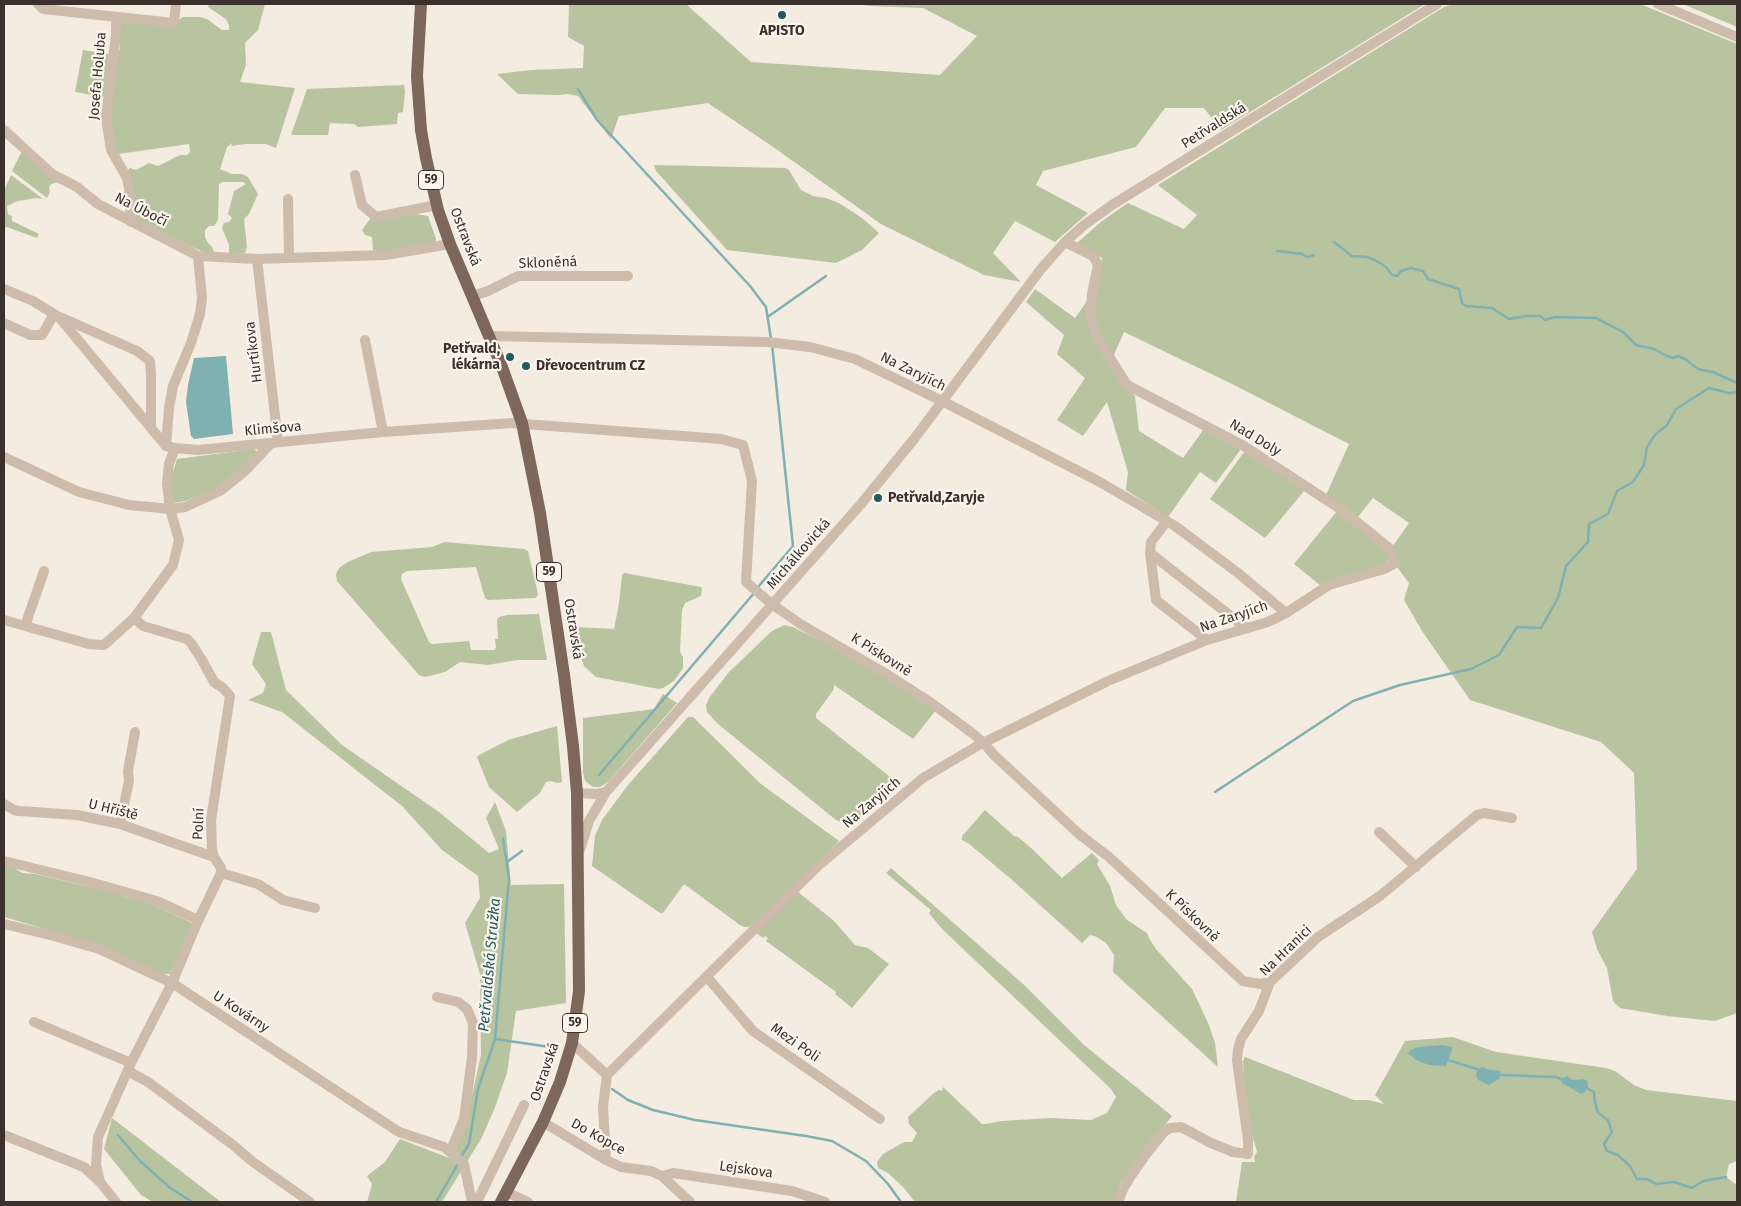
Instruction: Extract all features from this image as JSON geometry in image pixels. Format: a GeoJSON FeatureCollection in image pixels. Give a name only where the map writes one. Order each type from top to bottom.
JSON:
{"type":"FeatureCollection","features":[{"type":"Feature","properties":{"kind":"main road","name":"Ostravská"},"geometry":{"type":"LineString","coordinates":[[421,4],[418,50],[418,102],[426,158],[437,205],[450,244],[502,367],[522,423],[540,513],[564,675],[577,798],[579,991],[572,1043],[560,1082],[543,1122],[504,1197]]}},
{"type":"Feature","properties":{"kind":"street"},"geometry":{"type":"LineString","coordinates":[[38,4],[43,9],[174,23],[176,4]]}},
{"type":"Feature","properties":{"kind":"street","name":"Petřvaldská"},"geometry":{"type":"LineString","coordinates":[[1023,293],[1065,242],[1112,205],[1437,4]]}},
{"type":"Feature","properties":{"kind":"street"},"geometry":{"type":"LineString","coordinates":[[1658,4],[1737,37]]}},
{"type":"Feature","properties":{"kind":"street","name":"Josefa Holuba"},"geometry":{"type":"LineString","coordinates":[[116,17],[116,35],[106,117],[111,150],[127,178],[131,222]]}},
{"type":"Feature","properties":{"kind":"street","name":"Na Úbočí"},"geometry":{"type":"LineString","coordinates":[[4,130],[52,174],[77,186],[98,204],[131,222],[171,240],[198,256],[257,259],[385,256],[450,244]]}},
{"type":"Feature","properties":{"kind":"street"},"geometry":{"type":"LineString","coordinates":[[355,174],[362,205],[376,217],[437,205]]}},
{"type":"Feature","properties":{"kind":"street"},"geometry":{"type":"LineString","coordinates":[[288,199],[288,257]]}},
{"type":"Feature","properties":{"kind":"street","name":"Nad Doly"},"geometry":{"type":"LineString","coordinates":[[1065,242],[1093,256],[1098,265],[1092,294],[1090,318],[1098,339],[1127,385],[1244,446],[1342,510],[1389,548],[1395,563],[1384,569],[1329,585],[1286,613]]}},
{"type":"Feature","properties":{"kind":"street"},"geometry":{"type":"LineString","coordinates":[[4,620],[89,644],[104,645],[134,618],[173,565],[179,540],[170,509],[167,484],[171,447],[169,408],[173,386],[189,350],[200,314],[202,298],[198,256]]}},
{"type":"Feature","properties":{"kind":"street","name":"Hurtíkova"},"geometry":{"type":"LineString","coordinates":[[257,259],[275,442]]}},
{"type":"Feature","properties":{"kind":"street","name":"Skloněná"},"geometry":{"type":"LineString","coordinates":[[473,296],[488,291],[518,276],[628,276]]}},
{"type":"Feature","properties":{"kind":"street"},"geometry":{"type":"LineString","coordinates":[[4,289],[33,301],[56,316],[138,351],[150,361],[152,374],[151,426]]}},
{"type":"Feature","properties":{"kind":"street","name":"Michálkovická"},"geometry":{"type":"LineString","coordinates":[[578,856],[589,821],[606,792],[773,605],[881,480],[1023,293]]}},
{"type":"Feature","properties":{"kind":"street"},"geometry":{"type":"LineString","coordinates":[[56,316],[140,416],[171,447]]}},
{"type":"Feature","properties":{"kind":"street"},"geometry":{"type":"LineString","coordinates":[[4,322],[30,335],[42,335],[56,316]]}},
{"type":"Feature","properties":{"kind":"street","name":"Na Zaryjích"},"geometry":{"type":"LineString","coordinates":[[489,336],[768,342],[810,347],[854,359],[942,401],[1098,481],[1167,522],[1238,573],[1286,613],[1268,622],[1207,640],[1108,681],[984,743],[923,778],[818,866],[607,1075]]}},
{"type":"Feature","properties":{"kind":"street"},"geometry":{"type":"LineString","coordinates":[[364,340],[383,432]]}},
{"type":"Feature","properties":{"kind":"street","name":"Klimšova"},"geometry":{"type":"LineString","coordinates":[[171,447],[198,450],[383,432],[522,423]]}},
{"type":"Feature","properties":{"kind":"street","name":"K Pískovně"},"geometry":{"type":"LineString","coordinates":[[522,423],[721,439],[743,445],[752,481],[746,582],[773,605],[802,625],[847,650],[930,702],[984,743],[994,755],[1078,834],[1109,857],[1148,892],[1237,977],[1249,983]]}},
{"type":"Feature","properties":{"kind":"street"},"geometry":{"type":"LineString","coordinates":[[4,457],[80,492],[129,505],[170,509],[185,507],[220,491],[246,470],[275,442]]}},
{"type":"Feature","properties":{"kind":"street"},"geometry":{"type":"LineString","coordinates":[[1167,522],[1151,542],[1150,554],[1156,600],[1207,640]]}},
{"type":"Feature","properties":{"kind":"street"},"geometry":{"type":"LineString","coordinates":[[1150,554],[1246,628]]}},
{"type":"Feature","properties":{"kind":"street"},"geometry":{"type":"LineString","coordinates":[[25,626],[44,571]]}},
{"type":"Feature","properties":{"kind":"street","name":"Polní"},"geometry":{"type":"LineString","coordinates":[[134,618],[143,626],[187,639],[192,643],[214,682],[230,696],[211,820],[211,841],[214,857],[219,863],[221,874]]}},
{"type":"Feature","properties":{"kind":"street"},"geometry":{"type":"LineString","coordinates":[[120,824],[135,732]]}},
{"type":"Feature","properties":{"kind":"street"},"geometry":{"type":"LineString","coordinates":[[577,798],[606,792]]}},
{"type":"Feature","properties":{"kind":"street"},"geometry":{"type":"LineString","coordinates":[[577,798],[586,806],[598,806]]}},
{"type":"Feature","properties":{"kind":"street","name":"U Hřiště"},"geometry":{"type":"LineString","coordinates":[[4,804],[19,811],[76,815],[120,824],[214,857]]}},
{"type":"Feature","properties":{"kind":"street","name":"Na Hranici"},"geometry":{"type":"LineString","coordinates":[[1118,1202],[1124,1187],[1136,1168],[1164,1132],[1170,1128],[1182,1127],[1233,1152],[1248,1154],[1248,1140],[1237,1060],[1241,1039],[1255,1018],[1270,982],[1318,937],[1380,896],[1477,815],[1484,812],[1512,818]]}},
{"type":"Feature","properties":{"kind":"street"},"geometry":{"type":"LineString","coordinates":[[1379,832],[1416,867]]}},
{"type":"Feature","properties":{"kind":"street"},"geometry":{"type":"LineString","coordinates":[[4,861],[157,901],[198,920]]}},
{"type":"Feature","properties":{"kind":"street"},"geometry":{"type":"LineString","coordinates":[[100,1182],[96,1165],[98,1137],[129,1067],[172,983],[198,920],[221,874],[258,884],[282,900],[315,908]]}},
{"type":"Feature","properties":{"kind":"street","name":"U Kovárny"},"geometry":{"type":"LineString","coordinates":[[4,924],[99,949],[172,983],[400,1132],[444,1147],[464,1164],[472,1202]]}},
{"type":"Feature","properties":{"kind":"street","name":"Mezi Poli"},"geometry":{"type":"LineString","coordinates":[[707,977],[753,1031],[880,1119]]}},
{"type":"Feature","properties":{"kind":"street"},"geometry":{"type":"LineString","coordinates":[[1261,1002],[1249,983],[1270,982]]}},
{"type":"Feature","properties":{"kind":"street"},"geometry":{"type":"LineString","coordinates":[[437,997],[458,1002],[467,1009],[473,1023],[472,1057],[464,1119],[450,1152]]}},
{"type":"Feature","properties":{"kind":"street"},"geometry":{"type":"LineString","coordinates":[[34,1022],[129,1067],[310,1202]]}},
{"type":"Feature","properties":{"kind":"street"},"geometry":{"type":"LineString","coordinates":[[572,1043],[607,1075],[604,1107],[606,1160]]}},
{"type":"Feature","properties":{"kind":"street"},"geometry":{"type":"LineString","coordinates":[[477,1202],[524,1105]]}},
{"type":"Feature","properties":{"kind":"street","name":"Do Kopce"},"geometry":{"type":"LineString","coordinates":[[543,1122],[621,1167],[651,1171],[662,1176],[690,1202]]}},
{"type":"Feature","properties":{"kind":"street"},"geometry":{"type":"LineString","coordinates":[[4,1135],[84,1167],[100,1182],[116,1202]]}},
{"type":"Feature","properties":{"kind":"street"},"geometry":{"type":"LineString","coordinates":[[84,1167],[96,1165]]}},
{"type":"Feature","properties":{"kind":"street","name":"Lejskova"},"geometry":{"type":"LineString","coordinates":[[662,1176],[673,1173],[792,1191],[825,1202]]}},
{"type":"Feature","properties":{"kind":"street"},"geometry":{"type":"LineString","coordinates":[[504,1197],[528,1202]]}},
{"type":"Feature","properties":{"kind":"green space"},"geometry":{"type":"Polygon","coordinates":[[[209,4],[265,4],[258,30],[245,43],[246,65],[240,82],[295,88],[276,148],[266,144],[231,146],[232,143],[227,147],[220,169],[232,174],[242,174],[248,177],[258,194],[249,214],[244,219],[247,247],[245,253],[229,254],[229,245],[222,228],[224,223],[232,218],[228,214],[234,191],[246,184],[243,182],[223,182],[219,184],[218,220],[214,226],[209,226],[205,230],[205,237],[215,254],[201,251],[136,219],[126,172],[130,168],[136,170],[149,163],[158,166],[180,155],[187,155],[190,152],[189,144],[118,154],[109,125],[116,55],[120,49],[119,28],[121,23],[125,21],[172,25],[183,17],[200,17],[207,19],[222,30],[229,30],[226,19],[208,7],[209,4]]]}},
{"type":"Feature","properties":{"kind":"green space"},"geometry":{"type":"Polygon","coordinates":[[[569,4],[687,5],[751,62],[940,75],[977,36],[923,8],[870,6],[863,4],[1425,4],[1221,130],[1204,108],[1165,108],[1136,147],[1043,171],[1036,185],[1088,213],[1055,242],[1015,221],[993,253],[1021,282],[984,275],[881,224],[708,103],[619,116],[611,139],[578,96],[568,94],[518,94],[497,74],[531,70],[583,68],[584,46],[568,37],[569,4]]]}},
{"type":"Feature","properties":{"kind":"green space"},"geometry":{"type":"Polygon","coordinates":[[[1453,4],[1640,4],[1737,44],[1737,1013],[1715,1021],[1667,1016],[1620,1008],[1613,1001],[1607,968],[1597,949],[1592,932],[1637,869],[1634,773],[1601,742],[1470,700],[1422,631],[1404,600],[1409,583],[1397,567],[1392,547],[1409,523],[1373,498],[1358,517],[1326,495],[1349,444],[1232,384],[1124,332],[1113,357],[1094,322],[1095,300],[1102,258],[1077,243],[1102,221],[1128,203],[1184,229],[1197,215],[1158,185],[1444,7],[1453,4]]]}},
{"type":"Feature","properties":{"kind":"green space"},"geometry":{"type":"Polygon","coordinates":[[[1683,4],[1737,4],[1737,27],[1683,4]]]}},
{"type":"Feature","properties":{"kind":"green space"},"geometry":{"type":"Polygon","coordinates":[[[83,50],[109,54],[104,97],[75,92],[83,50]]]}},
{"type":"Feature","properties":{"kind":"green space"},"geometry":{"type":"Polygon","coordinates":[[[404,85],[403,112],[398,113],[397,124],[358,127],[354,124],[330,123],[328,135],[291,135],[307,89],[404,85]]]}},
{"type":"Feature","properties":{"kind":"green space"},"geometry":{"type":"Polygon","coordinates":[[[22,151],[58,182],[51,184],[47,198],[12,171],[22,151]]]}},
{"type":"Feature","properties":{"kind":"green space"},"geometry":{"type":"Polygon","coordinates":[[[654,165],[785,168],[789,170],[801,190],[813,196],[839,203],[862,218],[879,233],[862,250],[836,263],[727,250],[656,171],[654,165]]]}},
{"type":"Feature","properties":{"kind":"green space"},"geometry":{"type":"Polygon","coordinates":[[[11,175],[43,199],[36,198],[18,201],[7,206],[8,214],[12,216],[12,221],[39,234],[37,238],[4,226],[4,191],[11,175]]]}},
{"type":"Feature","properties":{"kind":"green space"},"geometry":{"type":"Polygon","coordinates":[[[416,214],[428,216],[436,239],[434,245],[386,253],[373,250],[372,237],[365,235],[362,230],[370,219],[377,221],[416,214]]]}},
{"type":"Feature","properties":{"kind":"green space"},"geometry":{"type":"Polygon","coordinates":[[[1035,289],[1075,318],[1088,300],[1091,334],[1121,384],[1135,396],[1139,431],[1183,458],[1204,429],[1241,449],[1216,483],[1200,472],[1168,517],[1126,490],[1128,472],[1107,402],[1083,436],[1057,420],[1085,378],[1057,354],[1064,335],[1026,302],[1035,289]]]}},
{"type":"Feature","properties":{"kind":"green space"},"geometry":{"type":"Polygon","coordinates":[[[254,449],[258,453],[241,470],[218,488],[185,501],[173,503],[170,483],[177,459],[254,449]]]}},
{"type":"Feature","properties":{"kind":"green space"},"geometry":{"type":"Polygon","coordinates":[[[1244,452],[1305,490],[1265,538],[1210,499],[1244,452]]]}},
{"type":"Feature","properties":{"kind":"green space"},"geometry":{"type":"Polygon","coordinates":[[[1337,511],[1387,550],[1390,558],[1384,566],[1321,586],[1294,564],[1337,511]]]}},
{"type":"Feature","properties":{"kind":"green space"},"geometry":{"type":"Polygon","coordinates":[[[445,542],[524,549],[528,551],[538,594],[536,598],[488,600],[485,598],[476,567],[407,571],[402,574],[401,579],[429,642],[432,644],[469,641],[471,650],[494,650],[496,648],[495,639],[498,639],[497,619],[499,617],[539,614],[547,660],[518,660],[487,665],[460,662],[445,672],[425,677],[419,675],[337,581],[336,574],[339,568],[371,552],[432,547],[445,542]]]}},
{"type":"Feature","properties":{"kind":"green space"},"geometry":{"type":"Polygon","coordinates":[[[624,573],[701,587],[702,589],[701,596],[685,603],[682,610],[680,652],[683,657],[683,668],[674,681],[663,688],[659,689],[596,677],[584,666],[575,639],[576,627],[614,629],[622,575],[624,573]]]}},
{"type":"Feature","properties":{"kind":"green space"},"geometry":{"type":"Polygon","coordinates":[[[784,625],[793,627],[855,658],[936,710],[913,739],[834,685],[834,689],[816,714],[816,718],[899,784],[855,824],[849,826],[836,820],[718,724],[707,712],[706,705],[709,698],[729,672],[772,631],[784,625]]]}},
{"type":"Feature","properties":{"kind":"green space"},"geometry":{"type":"Polygon","coordinates":[[[261,632],[271,632],[286,690],[342,745],[439,812],[489,853],[499,849],[486,818],[495,802],[506,831],[511,885],[564,884],[566,1003],[516,1011],[507,1073],[494,1110],[481,1139],[442,1202],[367,1202],[372,1184],[367,1176],[385,1162],[400,1139],[449,1158],[465,1127],[481,1055],[480,974],[465,923],[480,898],[478,876],[442,850],[402,806],[282,712],[248,700],[263,693],[266,684],[252,664],[261,632]]]}},
{"type":"Feature","properties":{"kind":"green space"},"geometry":{"type":"Polygon","coordinates":[[[663,694],[677,703],[608,782],[600,787],[593,787],[585,781],[583,772],[583,718],[654,709],[663,694]]]}},
{"type":"Feature","properties":{"kind":"green space"},"geometry":{"type":"Polygon","coordinates":[[[688,717],[693,717],[761,784],[839,841],[752,927],[740,925],[684,884],[663,913],[660,913],[592,866],[595,836],[602,820],[628,785],[688,717]]]}},
{"type":"Feature","properties":{"kind":"green space"},"geometry":{"type":"Polygon","coordinates":[[[557,726],[562,782],[546,782],[540,793],[517,812],[489,787],[477,757],[508,740],[557,726]]]}},
{"type":"Feature","properties":{"kind":"green space"},"geometry":{"type":"Polygon","coordinates":[[[985,810],[1014,836],[1030,847],[1062,878],[1092,853],[1099,860],[1097,864],[1110,886],[1116,905],[1127,920],[1147,933],[1156,949],[1192,989],[1209,1025],[1215,1043],[1218,1067],[1113,972],[1114,955],[1106,943],[1090,935],[1082,943],[1011,879],[962,840],[962,836],[985,810]]]}},
{"type":"Feature","properties":{"kind":"green space"},"geometry":{"type":"Polygon","coordinates":[[[4,865],[13,867],[22,873],[35,874],[129,897],[154,905],[190,922],[192,924],[172,972],[170,974],[163,974],[100,945],[4,917],[4,865]]]}},
{"type":"Feature","properties":{"kind":"green space"},"geometry":{"type":"Polygon","coordinates":[[[891,868],[1022,983],[1084,1045],[1172,1116],[1121,1182],[1114,1202],[915,1202],[888,1173],[878,1168],[877,1162],[883,1154],[904,1142],[912,1142],[917,1133],[909,1124],[908,1117],[934,1093],[939,1090],[942,1091],[943,1087],[982,1124],[1050,1118],[1091,1120],[1107,1113],[1116,1097],[1111,1089],[942,929],[929,913],[931,910],[886,873],[891,868]]]}},
{"type":"Feature","properties":{"kind":"green space"},"geometry":{"type":"Polygon","coordinates":[[[798,892],[833,920],[855,945],[868,948],[889,964],[852,1008],[835,994],[836,992],[766,941],[768,938],[765,936],[763,938],[756,933],[798,892]]]}},
{"type":"Feature","properties":{"kind":"green space"},"geometry":{"type":"Polygon","coordinates":[[[1453,1037],[1496,1052],[1606,1068],[1615,1071],[1634,1085],[1646,1090],[1737,1101],[1737,1161],[1729,1164],[1726,1177],[1737,1185],[1737,1202],[1236,1202],[1242,1162],[1255,1162],[1254,1157],[1257,1152],[1252,1135],[1244,1079],[1243,1061],[1245,1057],[1354,1100],[1369,1100],[1384,1104],[1375,1095],[1405,1041],[1453,1037]]]}},
{"type":"Feature","properties":{"kind":"green space"},"geometry":{"type":"Polygon","coordinates":[[[112,1118],[221,1202],[153,1202],[141,1195],[104,1149],[112,1118]]]}},
{"type":"Feature","properties":{"kind":"water"},"geometry":{"type":"Polygon","coordinates":[[[226,356],[233,434],[194,439],[191,436],[186,402],[194,358],[226,356]]]}},
{"type":"Feature","properties":{"kind":"water"},"geometry":{"type":"Polygon","coordinates":[[[1443,1045],[1453,1047],[1446,1066],[1429,1065],[1416,1060],[1408,1053],[1418,1047],[1443,1045]]]}},
{"type":"Feature","properties":{"kind":"water"},"geometry":{"type":"Polygon","coordinates":[[[1482,1067],[1501,1071],[1499,1079],[1489,1085],[1478,1080],[1477,1070],[1482,1067]]]}},
{"type":"Feature","properties":{"kind":"water"},"geometry":{"type":"Polygon","coordinates":[[[1567,1076],[1573,1080],[1584,1079],[1587,1081],[1588,1085],[1585,1092],[1581,1094],[1562,1083],[1561,1079],[1567,1076]]]}},
{"type":"Feature","properties":{"kind":"waterway"},"geometry":{"type":"LineString","coordinates":[[578,89],[597,120],[750,286],[766,307],[771,339]]}},
{"type":"Feature","properties":{"kind":"waterway"},"geometry":{"type":"LineString","coordinates":[[1334,242],[1352,256],[1367,257],[1375,260],[1386,267],[1392,275],[1397,276],[1401,271],[1411,268],[1423,271],[1428,279],[1459,289],[1462,303],[1466,306],[1492,308],[1509,319],[1526,316],[1540,316],[1545,320],[1555,317],[1596,318],[1623,332],[1636,345],[1654,349],[1673,358],[1678,356],[1698,369],[1713,372],[1737,383]]}},
{"type":"Feature","properties":{"kind":"waterway"},"geometry":{"type":"LineString","coordinates":[[1277,251],[1302,254],[1307,257],[1314,255]]}},
{"type":"Feature","properties":{"kind":"waterway"},"geometry":{"type":"LineString","coordinates":[[769,316],[826,276]]}},
{"type":"Feature","properties":{"kind":"waterway"},"geometry":{"type":"LineString","coordinates":[[758,587],[793,546],[772,344]]}},
{"type":"Feature","properties":{"kind":"waterway"},"geometry":{"type":"LineString","coordinates":[[1215,792],[1353,701],[1400,685],[1471,669],[1499,655],[1517,627],[1541,628],[1558,598],[1566,566],[1588,542],[1589,524],[1608,514],[1617,491],[1633,482],[1644,465],[1647,447],[1655,435],[1667,425],[1676,409],[1709,388],[1729,393],[1737,392]]}},
{"type":"Feature","properties":{"kind":"waterway"},"geometry":{"type":"LineString","coordinates":[[599,775],[755,592]]}},
{"type":"Feature","properties":{"kind":"waterway","name":"Petřvaldská Stružka"},"geometry":{"type":"LineString","coordinates":[[461,1157],[469,1144],[478,1089],[495,1039],[509,879],[503,838]]}},
{"type":"Feature","properties":{"kind":"waterway"},"geometry":{"type":"LineString","coordinates":[[507,862],[522,851]]}},
{"type":"Feature","properties":{"kind":"waterway"},"geometry":{"type":"LineString","coordinates":[[495,1039],[557,1048]]}},
{"type":"Feature","properties":{"kind":"waterway"},"geometry":{"type":"LineString","coordinates":[[1448,1060],[1480,1070]]}},
{"type":"Feature","properties":{"kind":"waterway"},"geometry":{"type":"LineString","coordinates":[[1500,1075],[1556,1077],[1561,1079]]}},
{"type":"Feature","properties":{"kind":"waterway"},"geometry":{"type":"LineString","coordinates":[[1587,1088],[1594,1092],[1598,1113],[1608,1120],[1612,1132],[1604,1144],[1607,1151],[1618,1155],[1630,1166],[1637,1179],[1646,1179],[1657,1184],[1674,1182],[1692,1188],[1703,1181],[1726,1177]]}},
{"type":"Feature","properties":{"kind":"waterway"},"geometry":{"type":"LineString","coordinates":[[612,1089],[628,1100],[653,1110],[695,1120],[832,1141],[866,1161],[888,1184],[901,1202]]}},
{"type":"Feature","properties":{"kind":"waterway"},"geometry":{"type":"LineString","coordinates":[[118,1135],[139,1160],[169,1187],[192,1202]]}},
{"type":"Feature","properties":{"kind":"waterway","name":"Petřvaldská Stružka"},"geometry":{"type":"LineString","coordinates":[[436,1202],[459,1162]]}},
{"type":"Feature","properties":{"kind":"place","name":"APISTO"},"geometry":{"type":"Point","coordinates":[782,15]}},
{"type":"Feature","properties":{"kind":"place","name":"Petřvald, lékárna"},"geometry":{"type":"Point","coordinates":[510,357]}},
{"type":"Feature","properties":{"kind":"place","name":"Dřevocentrum CZ"},"geometry":{"type":"Point","coordinates":[526,366]}},
{"type":"Feature","properties":{"kind":"place","name":"Petřvald,Zaryje"},"geometry":{"type":"Point","coordinates":[878,498]}}]}
